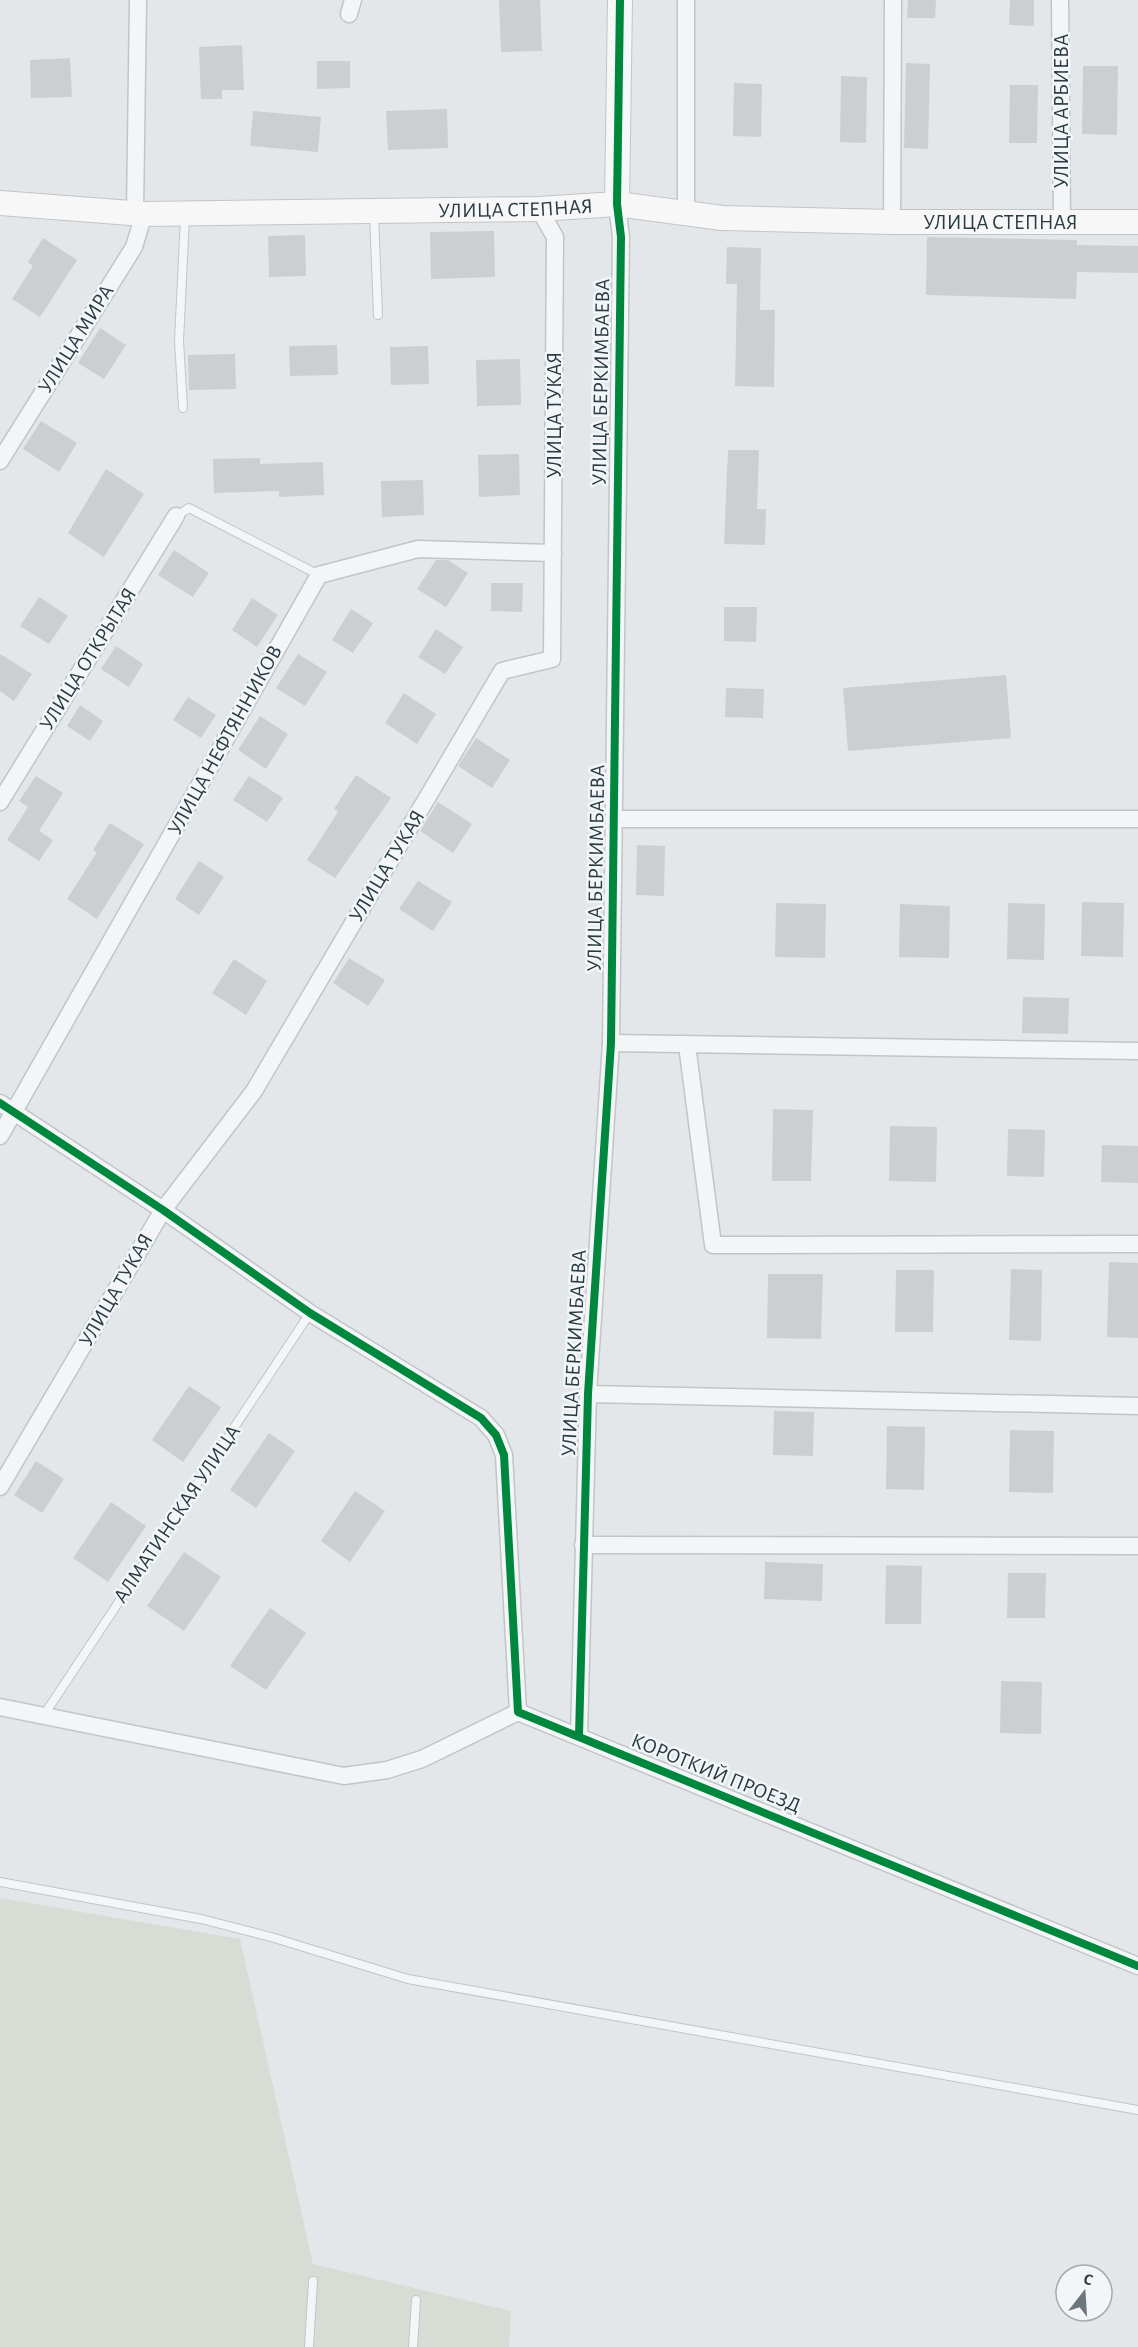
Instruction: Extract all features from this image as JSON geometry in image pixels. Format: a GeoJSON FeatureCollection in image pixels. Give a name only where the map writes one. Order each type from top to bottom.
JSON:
{"type":"FeatureCollection","features":[{"type":"Feature","properties":{"kind":"street","name":"УЛИЦА МИРА"},"geometry":{"type":"LineString","coordinates":[[0,461],[134,247],[139,213],[138,0]]}},
{"type":"Feature","properties":{"kind":"street","name":"УЛИЦА БЕРКИМБАЕВА"},"geometry":{"type":"LineString","coordinates":[[579,1736],[588,1394],[611,1044],[621,237],[618,204],[620,0]]}},
{"type":"Feature","properties":{"kind":"street"},"geometry":{"type":"LineString","coordinates":[[686,0],[686,213]]}},
{"type":"Feature","properties":{"kind":"street"},"geometry":{"type":"LineString","coordinates":[[892,222],[893,0]]}},
{"type":"Feature","properties":{"kind":"street","name":"УЛИЦА АРБИЕВА"},"geometry":{"type":"LineString","coordinates":[[1060,0],[1062,223]]}},
{"type":"Feature","properties":{"kind":"street","name":"УЛИЦА СТЕПНАЯ"},"geometry":{"type":"LineString","coordinates":[[0,203],[139,213],[540,209],[618,204],[722,218],[892,222],[1138,222]]}},
{"type":"Feature","properties":{"kind":"street","name":"УЛИЦА ТУКАЯ"},"geometry":{"type":"LineString","coordinates":[[0,1487],[163,1210],[254,1091],[502,671],[552,660],[555,237],[540,209]]}},
{"type":"Feature","properties":{"kind":"street","name":"УЛИЦА ОТКРЫТАЯ"},"geometry":{"type":"LineString","coordinates":[[0,802],[176,516]]}},
{"type":"Feature","properties":{"kind":"street"},"geometry":{"type":"LineString","coordinates":[[319,575],[418,549],[553,553]]}},
{"type":"Feature","properties":{"kind":"street","name":"УЛИЦА НЕФТЯННИКОВ"},"geometry":{"type":"LineString","coordinates":[[0,1136],[319,575]]}},
{"type":"Feature","properties":{"kind":"street"},"geometry":{"type":"LineString","coordinates":[[615,819],[1138,819]]}},
{"type":"Feature","properties":{"kind":"street"},"geometry":{"type":"LineString","coordinates":[[611,1044],[1138,1051]]}},
{"type":"Feature","properties":{"kind":"street"},"geometry":{"type":"LineString","coordinates":[[687,1045],[713,1245],[1138,1244]]}},
{"type":"Feature","properties":{"kind":"street"},"geometry":{"type":"LineString","coordinates":[[0,1103],[163,1210],[310,1313],[481,1418],[496,1435],[504,1455],[518,1712],[422,1759],[387,1770],[344,1776],[0,1707]]}},
{"type":"Feature","properties":{"kind":"street"},"geometry":{"type":"LineString","coordinates":[[588,1394],[1138,1406]]}},
{"type":"Feature","properties":{"kind":"street"},"geometry":{"type":"LineString","coordinates":[[583,1545],[1138,1546]]}},
{"type":"Feature","properties":{"kind":"street","name":"КОРОТКИЙ ПРОЕЗД"},"geometry":{"type":"LineString","coordinates":[[518,1712],[1138,1966]]}},
{"type":"Feature","properties":{"kind":"lane"},"geometry":{"type":"LineString","coordinates":[[374,211],[378,315]]}},
{"type":"Feature","properties":{"kind":"lane"},"geometry":{"type":"LineString","coordinates":[[183,408],[178,341],[185,213]]}},
{"type":"Feature","properties":{"kind":"lane"},"geometry":{"type":"LineString","coordinates":[[176,516],[189,508],[319,575]]}},
{"type":"Feature","properties":{"kind":"lane","name":"АЛМАТИНСКАЯ УЛИЦА"},"geometry":{"type":"LineString","coordinates":[[44,1715],[310,1313]]}},
{"type":"Feature","properties":{"kind":"lane"},"geometry":{"type":"LineString","coordinates":[[0,1882],[201,1919],[271,1937],[408,1979],[1138,2110]]}},
{"type":"Feature","properties":{"kind":"lane"},"geometry":{"type":"LineString","coordinates":[[309,2347],[313,2281]]}},
{"type":"Feature","properties":{"kind":"lane"},"geometry":{"type":"LineString","coordinates":[[413,2347],[416,2300]]}},
{"type":"Feature","properties":{"kind":"shaded area"},"geometry":{"type":"Polygon","coordinates":[[[0,1898],[240,1939],[313,2264],[511,2311],[509,2347],[0,2347],[0,1898]]]}},
{"type":"Feature","properties":{"kind":"building"},"geometry":{"type":"Polygon","coordinates":[[[499,0],[540,0],[542,51],[501,52],[499,0]]]}},
{"type":"Feature","properties":{"kind":"building"},"geometry":{"type":"Polygon","coordinates":[[[908,0],[936,0],[935,18],[907,18],[908,0]]]}},
{"type":"Feature","properties":{"kind":"building"},"geometry":{"type":"Polygon","coordinates":[[[1010,0],[1034,0],[1034,26],[1009,25],[1010,0]]]}},
{"type":"Feature","properties":{"kind":"building"},"geometry":{"type":"Polygon","coordinates":[[[242,45],[244,90],[222,90],[222,99],[201,99],[199,47],[242,45]]]}},
{"type":"Feature","properties":{"kind":"building"},"geometry":{"type":"Polygon","coordinates":[[[70,58],[72,97],[31,98],[30,60],[70,58]]]}},
{"type":"Feature","properties":{"kind":"building"},"geometry":{"type":"Polygon","coordinates":[[[317,61],[350,61],[350,88],[317,89],[317,61]]]}},
{"type":"Feature","properties":{"kind":"building"},"geometry":{"type":"Polygon","coordinates":[[[906,63],[930,64],[928,149],[904,148],[906,63]]]}},
{"type":"Feature","properties":{"kind":"building"},"geometry":{"type":"Polygon","coordinates":[[[1083,66],[1118,66],[1117,135],[1082,134],[1083,66]]]}},
{"type":"Feature","properties":{"kind":"building"},"geometry":{"type":"Polygon","coordinates":[[[841,76],[867,77],[866,143],[840,142],[841,76]]]}},
{"type":"Feature","properties":{"kind":"building"},"geometry":{"type":"Polygon","coordinates":[[[734,83],[762,84],[761,137],[733,136],[734,83]]]}},
{"type":"Feature","properties":{"kind":"building"},"geometry":{"type":"Polygon","coordinates":[[[1010,85],[1038,85],[1037,143],[1009,143],[1010,85]]]}},
{"type":"Feature","properties":{"kind":"building"},"geometry":{"type":"Polygon","coordinates":[[[447,109],[448,148],[388,150],[386,111],[447,109]]]}},
{"type":"Feature","properties":{"kind":"building"},"geometry":{"type":"Polygon","coordinates":[[[253,111],[321,117],[318,152],[250,146],[253,111]]]}},
{"type":"Feature","properties":{"kind":"building"},"geometry":{"type":"Polygon","coordinates":[[[494,231],[495,277],[431,279],[430,232],[494,231]]]}},
{"type":"Feature","properties":{"kind":"building"},"geometry":{"type":"Polygon","coordinates":[[[305,235],[306,276],[269,277],[268,236],[305,235]]]}},
{"type":"Feature","properties":{"kind":"building"},"geometry":{"type":"Polygon","coordinates":[[[927,237],[1077,240],[1077,245],[1138,246],[1138,273],[1077,272],[1076,299],[926,295],[927,237]]]}},
{"type":"Feature","properties":{"kind":"building"},"geometry":{"type":"Polygon","coordinates":[[[43,238],[77,260],[40,317],[12,299],[33,266],[28,262],[43,238]]]}},
{"type":"Feature","properties":{"kind":"building"},"geometry":{"type":"Polygon","coordinates":[[[727,247],[761,248],[760,310],[775,310],[774,387],[735,386],[737,284],[726,284],[727,247]]]}},
{"type":"Feature","properties":{"kind":"building"},"geometry":{"type":"Polygon","coordinates":[[[100,328],[126,345],[104,379],[78,363],[100,328]]]}},
{"type":"Feature","properties":{"kind":"building"},"geometry":{"type":"Polygon","coordinates":[[[337,345],[338,375],[290,376],[289,346],[337,345]]]}},
{"type":"Feature","properties":{"kind":"building"},"geometry":{"type":"Polygon","coordinates":[[[428,346],[429,384],[391,385],[390,347],[428,346]]]}},
{"type":"Feature","properties":{"kind":"building"},"geometry":{"type":"Polygon","coordinates":[[[235,354],[236,389],[189,390],[188,355],[235,354]]]}},
{"type":"Feature","properties":{"kind":"building"},"geometry":{"type":"Polygon","coordinates":[[[520,359],[521,405],[477,406],[476,360],[520,359]]]}},
{"type":"Feature","properties":{"kind":"building"},"geometry":{"type":"Polygon","coordinates":[[[41,421],[77,443],[59,472],[23,449],[41,421]]]}},
{"type":"Feature","properties":{"kind":"building"},"geometry":{"type":"Polygon","coordinates":[[[728,450],[759,450],[757,509],[766,509],[765,545],[724,544],[728,450]]]}},
{"type":"Feature","properties":{"kind":"building"},"geometry":{"type":"Polygon","coordinates":[[[519,454],[520,495],[479,497],[478,455],[519,454]]]}},
{"type":"Feature","properties":{"kind":"building"},"geometry":{"type":"Polygon","coordinates":[[[260,458],[260,464],[323,462],[324,495],[279,497],[279,491],[214,493],[213,459],[260,458]]]}},
{"type":"Feature","properties":{"kind":"building"},"geometry":{"type":"Polygon","coordinates":[[[106,469],[144,494],[104,557],[68,533],[106,469]]]}},
{"type":"Feature","properties":{"kind":"building"},"geometry":{"type":"Polygon","coordinates":[[[423,480],[424,515],[382,517],[381,481],[423,480]]]}},
{"type":"Feature","properties":{"kind":"building"},"geometry":{"type":"Polygon","coordinates":[[[174,550],[209,573],[193,597],[158,575],[174,550]]]}},
{"type":"Feature","properties":{"kind":"building"},"geometry":{"type":"Polygon","coordinates":[[[436,560],[448,560],[468,573],[446,607],[417,589],[436,560]]]}},
{"type":"Feature","properties":{"kind":"building"},"geometry":{"type":"Polygon","coordinates":[[[491,583],[523,583],[522,612],[491,611],[491,583]]]}},
{"type":"Feature","properties":{"kind":"building"},"geometry":{"type":"Polygon","coordinates":[[[39,597],[68,616],[49,644],[20,626],[39,597]]]}},
{"type":"Feature","properties":{"kind":"building"},"geometry":{"type":"Polygon","coordinates":[[[252,598],[278,615],[257,647],[232,630],[252,598]]]}},
{"type":"Feature","properties":{"kind":"building"},"geometry":{"type":"Polygon","coordinates":[[[724,607],[757,607],[756,642],[724,641],[724,607]]]}},
{"type":"Feature","properties":{"kind":"building"},"geometry":{"type":"Polygon","coordinates":[[[351,609],[373,623],[353,653],[332,640],[351,609]]]}},
{"type":"Feature","properties":{"kind":"building"},"geometry":{"type":"Polygon","coordinates":[[[436,629],[463,647],[445,674],[418,657],[436,629]]]}},
{"type":"Feature","properties":{"kind":"building"},"geometry":{"type":"Polygon","coordinates":[[[116,646],[143,664],[129,687],[101,669],[116,646]]]}},
{"type":"Feature","properties":{"kind":"building"},"geometry":{"type":"Polygon","coordinates":[[[0,654],[32,674],[14,701],[0,691],[0,654]]]}},
{"type":"Feature","properties":{"kind":"building"},"geometry":{"type":"Polygon","coordinates":[[[298,654],[327,672],[305,706],[276,688],[298,654]]]}},
{"type":"Feature","properties":{"kind":"building"},"geometry":{"type":"Polygon","coordinates":[[[1006,675],[1011,738],[848,751],[843,688],[1006,675]]]}},
{"type":"Feature","properties":{"kind":"building"},"geometry":{"type":"Polygon","coordinates":[[[726,688],[764,689],[763,718],[725,717],[726,688]]]}},
{"type":"Feature","properties":{"kind":"building"},"geometry":{"type":"Polygon","coordinates":[[[404,693],[436,714],[417,744],[385,723],[404,693]]]}},
{"type":"Feature","properties":{"kind":"building"},"geometry":{"type":"Polygon","coordinates":[[[188,697],[216,715],[201,738],[173,720],[188,697]]]}},
{"type":"Feature","properties":{"kind":"building"},"geometry":{"type":"Polygon","coordinates":[[[80,705],[103,721],[90,741],[67,726],[80,705]]]}},
{"type":"Feature","properties":{"kind":"building"},"geometry":{"type":"Polygon","coordinates":[[[260,716],[288,734],[266,769],[238,750],[260,716]]]}},
{"type":"Feature","properties":{"kind":"building"},"geometry":{"type":"Polygon","coordinates":[[[476,738],[510,760],[492,788],[458,766],[476,738]]]}},
{"type":"Feature","properties":{"kind":"building"},"geometry":{"type":"Polygon","coordinates":[[[356,775],[391,798],[335,878],[307,860],[338,812],[334,809],[356,775]]]}},
{"type":"Feature","properties":{"kind":"building"},"geometry":{"type":"Polygon","coordinates":[[[36,776],[63,793],[39,831],[53,840],[39,861],[7,840],[28,807],[19,801],[36,776]]]}},
{"type":"Feature","properties":{"kind":"building"},"geometry":{"type":"Polygon","coordinates":[[[249,776],[283,798],[267,822],[233,800],[249,776]]]}},
{"type":"Feature","properties":{"kind":"building"},"geometry":{"type":"Polygon","coordinates":[[[438,802],[472,824],[453,853],[420,831],[438,802]]]}},
{"type":"Feature","properties":{"kind":"building"},"geometry":{"type":"Polygon","coordinates":[[[110,823],[144,844],[97,919],[67,899],[97,852],[93,850],[110,823]]]}},
{"type":"Feature","properties":{"kind":"building"},"geometry":{"type":"Polygon","coordinates":[[[637,845],[665,846],[664,896],[636,895],[637,845]]]}},
{"type":"Feature","properties":{"kind":"building"},"geometry":{"type":"Polygon","coordinates":[[[199,861],[224,877],[199,915],[175,899],[199,861]]]}},
{"type":"Feature","properties":{"kind":"building"},"geometry":{"type":"Polygon","coordinates":[[[418,881],[452,902],[433,931],[399,909],[418,881]]]}},
{"type":"Feature","properties":{"kind":"building"},"geometry":{"type":"Polygon","coordinates":[[[1082,902],[1124,903],[1123,957],[1081,956],[1082,902]]]}},
{"type":"Feature","properties":{"kind":"building"},"geometry":{"type":"Polygon","coordinates":[[[776,903],[826,904],[825,958],[775,957],[776,903]]]}},
{"type":"Feature","properties":{"kind":"building"},"geometry":{"type":"Polygon","coordinates":[[[1008,903],[1045,904],[1044,960],[1007,959],[1008,903]]]}},
{"type":"Feature","properties":{"kind":"building"},"geometry":{"type":"Polygon","coordinates":[[[900,904],[950,906],[949,958],[899,957],[900,904]]]}},
{"type":"Feature","properties":{"kind":"building"},"geometry":{"type":"Polygon","coordinates":[[[349,958],[385,980],[368,1006],[333,983],[349,958]]]}},
{"type":"Feature","properties":{"kind":"building"},"geometry":{"type":"Polygon","coordinates":[[[234,959],[267,981],[246,1015],[212,993],[234,959]]]}},
{"type":"Feature","properties":{"kind":"building"},"geometry":{"type":"Polygon","coordinates":[[[1023,997],[1069,998],[1068,1034],[1022,1033],[1023,997]]]}},
{"type":"Feature","properties":{"kind":"building"},"geometry":{"type":"Polygon","coordinates":[[[773,1109],[813,1110],[811,1181],[772,1181],[773,1109]]]}},
{"type":"Feature","properties":{"kind":"building"},"geometry":{"type":"Polygon","coordinates":[[[890,1126],[937,1127],[936,1182],[889,1181],[890,1126]]]}},
{"type":"Feature","properties":{"kind":"building"},"geometry":{"type":"Polygon","coordinates":[[[1008,1129],[1045,1130],[1044,1177],[1007,1176],[1008,1129]]]}},
{"type":"Feature","properties":{"kind":"building"},"geometry":{"type":"Polygon","coordinates":[[[1102,1145],[1138,1146],[1138,1183],[1101,1182],[1102,1145]]]}},
{"type":"Feature","properties":{"kind":"building"},"geometry":{"type":"Polygon","coordinates":[[[1109,1262],[1138,1263],[1138,1338],[1107,1337],[1109,1262]]]}},
{"type":"Feature","properties":{"kind":"building"},"geometry":{"type":"Polygon","coordinates":[[[1011,1269],[1042,1270],[1041,1341],[1009,1340],[1011,1269]]]}},
{"type":"Feature","properties":{"kind":"building"},"geometry":{"type":"Polygon","coordinates":[[[896,1270],[934,1270],[933,1332],[895,1332],[896,1270]]]}},
{"type":"Feature","properties":{"kind":"building"},"geometry":{"type":"Polygon","coordinates":[[[768,1274],[823,1274],[821,1339],[767,1338],[768,1274]]]}},
{"type":"Feature","properties":{"kind":"building"},"geometry":{"type":"Polygon","coordinates":[[[189,1386],[221,1407],[183,1462],[152,1440],[189,1386]]]}},
{"type":"Feature","properties":{"kind":"building"},"geometry":{"type":"Polygon","coordinates":[[[774,1411],[814,1412],[813,1456],[773,1455],[774,1411]]]}},
{"type":"Feature","properties":{"kind":"building"},"geometry":{"type":"Polygon","coordinates":[[[887,1426],[925,1427],[924,1490],[886,1489],[887,1426]]]}},
{"type":"Feature","properties":{"kind":"building"},"geometry":{"type":"Polygon","coordinates":[[[1010,1430],[1054,1431],[1053,1493],[1009,1492],[1010,1430]]]}},
{"type":"Feature","properties":{"kind":"building"},"geometry":{"type":"Polygon","coordinates":[[[269,1433],[295,1451],[256,1508],[230,1490],[269,1433]]]}},
{"type":"Feature","properties":{"kind":"building"},"geometry":{"type":"Polygon","coordinates":[[[36,1461],[64,1479],[42,1513],[14,1495],[36,1461]]]}},
{"type":"Feature","properties":{"kind":"building"},"geometry":{"type":"Polygon","coordinates":[[[355,1491],[385,1511],[350,1562],[321,1541],[355,1491]]]}},
{"type":"Feature","properties":{"kind":"building"},"geometry":{"type":"Polygon","coordinates":[[[111,1502],[146,1526],[108,1582],[73,1558],[111,1502]]]}},
{"type":"Feature","properties":{"kind":"building"},"geometry":{"type":"Polygon","coordinates":[[[184,1552],[221,1577],[184,1631],[147,1606],[184,1552]]]}},
{"type":"Feature","properties":{"kind":"building"},"geometry":{"type":"Polygon","coordinates":[[[765,1562],[823,1564],[822,1601],[764,1599],[765,1562]]]}},
{"type":"Feature","properties":{"kind":"building"},"geometry":{"type":"Polygon","coordinates":[[[886,1565],[922,1566],[921,1624],[885,1624],[886,1565]]]}},
{"type":"Feature","properties":{"kind":"building"},"geometry":{"type":"Polygon","coordinates":[[[1008,1573],[1046,1573],[1045,1618],[1007,1618],[1008,1573]]]}},
{"type":"Feature","properties":{"kind":"building"},"geometry":{"type":"Polygon","coordinates":[[[270,1608],[306,1633],[266,1690],[230,1666],[270,1608]]]}},
{"type":"Feature","properties":{"kind":"building"},"geometry":{"type":"Polygon","coordinates":[[[1001,1681],[1042,1682],[1041,1734],[1000,1733],[1001,1681]]]}},
{"type":"Feature","properties":{"kind":"cycle path"},"geometry":{"type":"LineString","coordinates":[[579,1736],[588,1394],[611,1043],[621,237],[617,204],[620,0]]}},
{"type":"Feature","properties":{"kind":"cycle path"},"geometry":{"type":"LineString","coordinates":[[0,1103],[163,1210],[310,1313],[481,1418],[496,1435],[504,1455],[518,1712],[1138,1966]]}}]}
